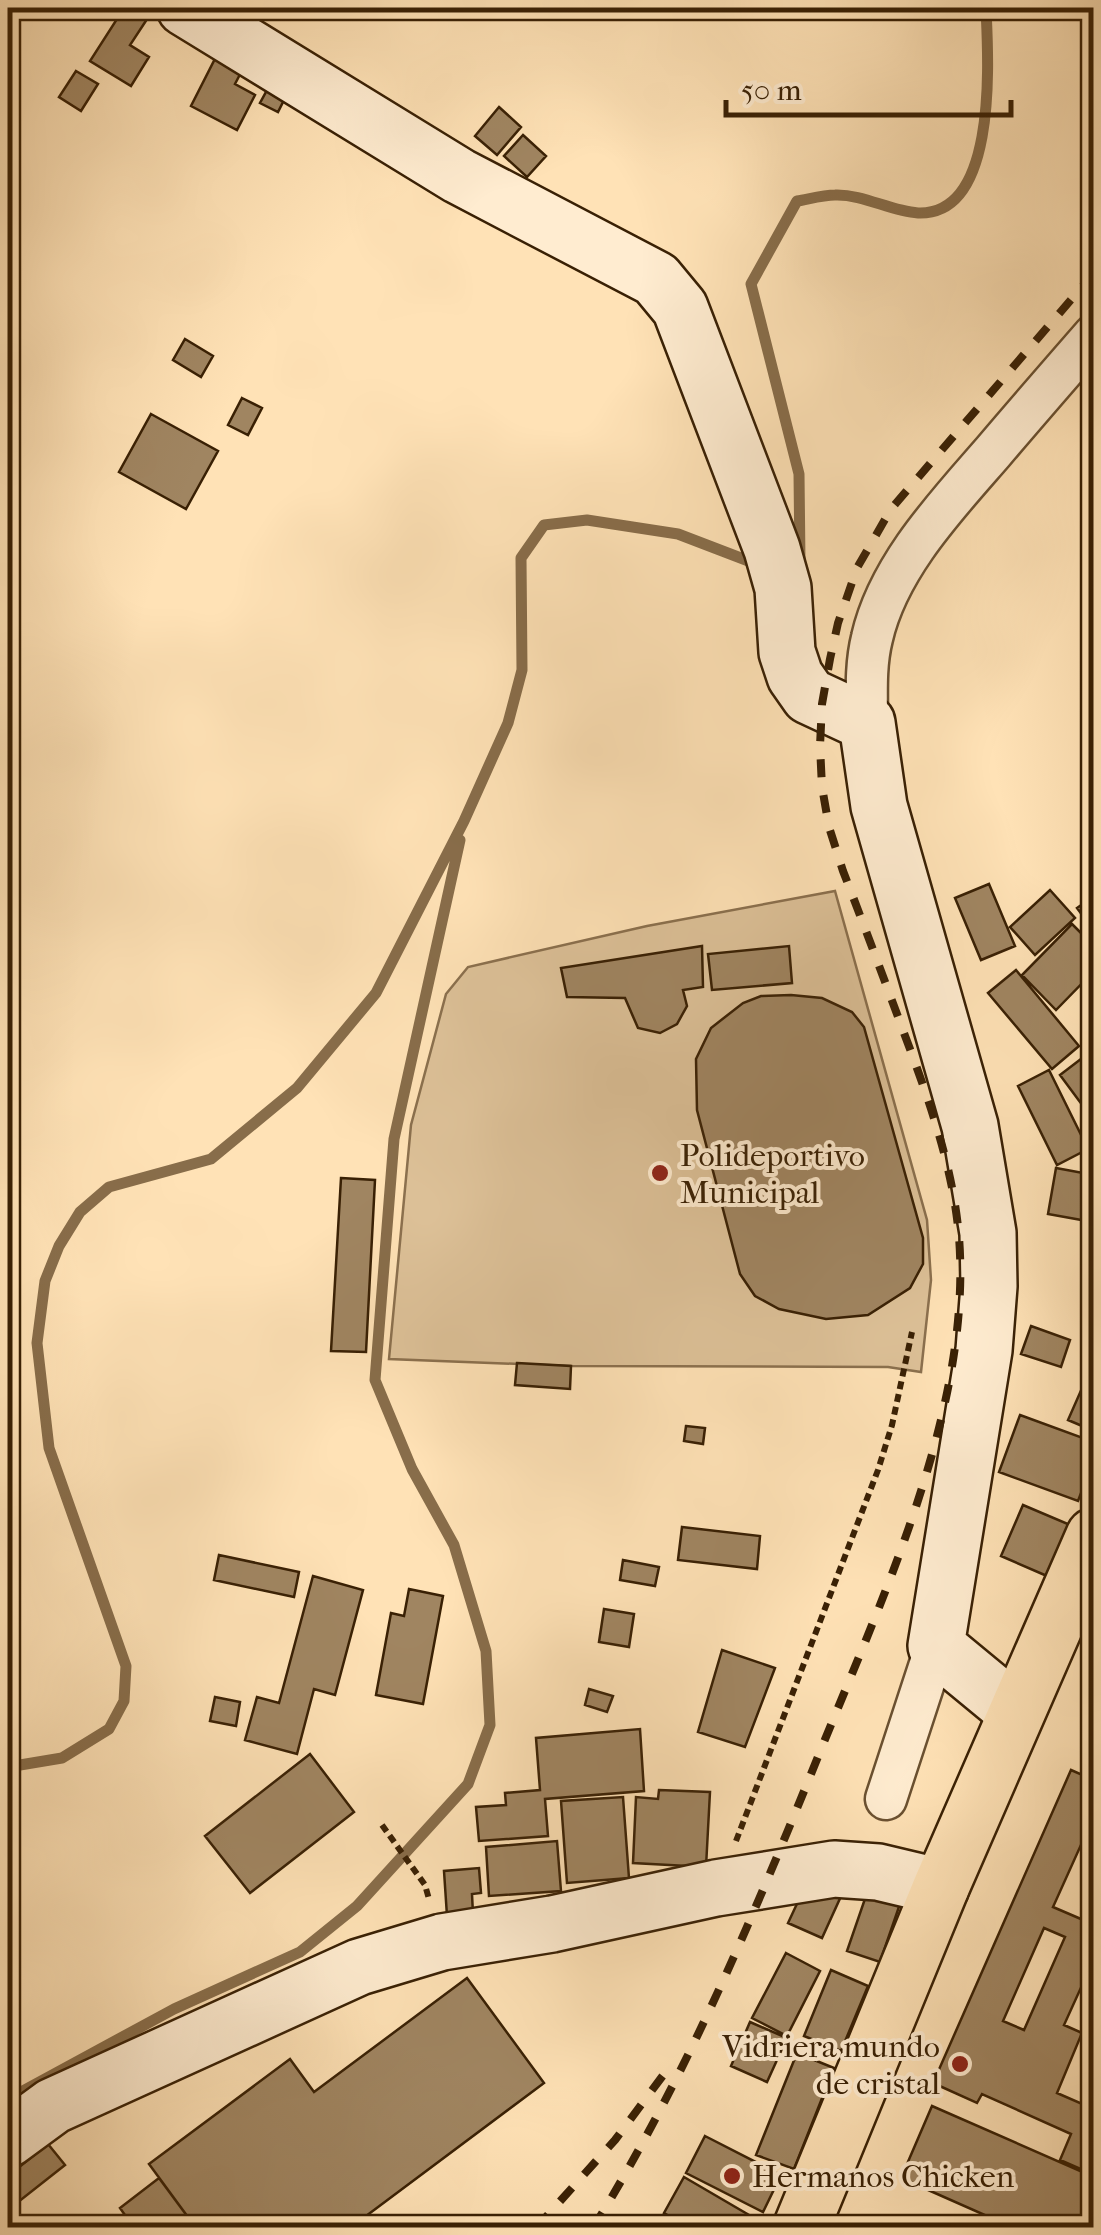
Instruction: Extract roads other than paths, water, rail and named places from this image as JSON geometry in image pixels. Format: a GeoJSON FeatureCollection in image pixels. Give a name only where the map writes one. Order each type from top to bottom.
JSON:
{"type":"FeatureCollection","features":[{"type":"Feature","properties":{"kind":"highway"},"geometry":{"type":"LineString","coordinates":[[801,2228],[941,1887],[1094,1536]]}},
{"type":"Feature","properties":{"kind":"street"},"geometry":{"type":"LineString","coordinates":[[185,8],[459,176],[656,279],[670,292],[680,308],[778,568],[787,652],[795,676],[809,696],[868,723]]}},
{"type":"Feature","properties":{"kind":"street"},"geometry":{"type":"LineString","coordinates":[[886,1799],[936,1646],[984,1350],[989,1286],[988,1232],[970,1126],[879,806],[866,679],[872,638],[883,604],[906,562],[966,483],[1094,335]]}},
{"type":"Feature","properties":{"kind":"street"},"geometry":{"type":"LineString","coordinates":[[936,1646],[1016,1712]]}},
{"type":"Feature","properties":{"kind":"street"},"geometry":{"type":"LineString","coordinates":[[8,2139],[53,2106],[358,1967],[442,1942],[834,1869],[878,1872],[941,1887]]}},
{"type":"Feature","properties":{"kind":"waterway"},"geometry":{"type":"LineString","coordinates":[[800,561],[799,474],[751,284],[797,201],[845,195],[918,213],[944,207],[963,189],[976,163],[983,130],[988,62],[986,8]]}},
{"type":"Feature","properties":{"kind":"waterway"},"geometry":{"type":"LineString","coordinates":[[8,1767],[62,1758],[109,1729],[124,1701],[126,1666],[49,1448],[37,1343],[45,1281],[59,1246],[80,1212],[109,1187],[211,1159],[297,1088],[376,993],[464,821],[508,723],[522,670],[521,558],[544,525],[587,520],[678,534],[759,565]]}},
{"type":"Feature","properties":{"kind":"waterway"},"geometry":{"type":"LineString","coordinates":[[8,2099],[174,2009],[300,1952],[357,1906],[468,1784],[490,1725],[486,1651],[454,1545],[412,1469],[375,1380],[394,1139],[460,840]]}},
{"type":"Feature","properties":{"kind":"railway"},"geometry":{"type":"LineString","coordinates":[[593,2228],[691,2049],[774,1863],[899,1556],[939,1428],[952,1364],[960,1300],[959,1237],[951,1185],[922,1083],[843,871],[822,787],[822,704],[838,623],[857,568],[891,509],[1094,273]]}},
{"type":"Feature","properties":{"kind":"railway"},"geometry":{"type":"LineString","coordinates":[[536,2228],[615,2140],[673,2062]]}},
{"type":"Feature","properties":{"kind":"place","name":"Polideportivo Municipal"},"geometry":{"type":"Point","coordinates":[660,1173]}},
{"type":"Feature","properties":{"kind":"place","name":"Vidriera mundo de cristal"},"geometry":{"type":"Point","coordinates":[960,2064]}},
{"type":"Feature","properties":{"kind":"place","name":"Hermanos Chicken"},"geometry":{"type":"Point","coordinates":[732,2176]}}]}
